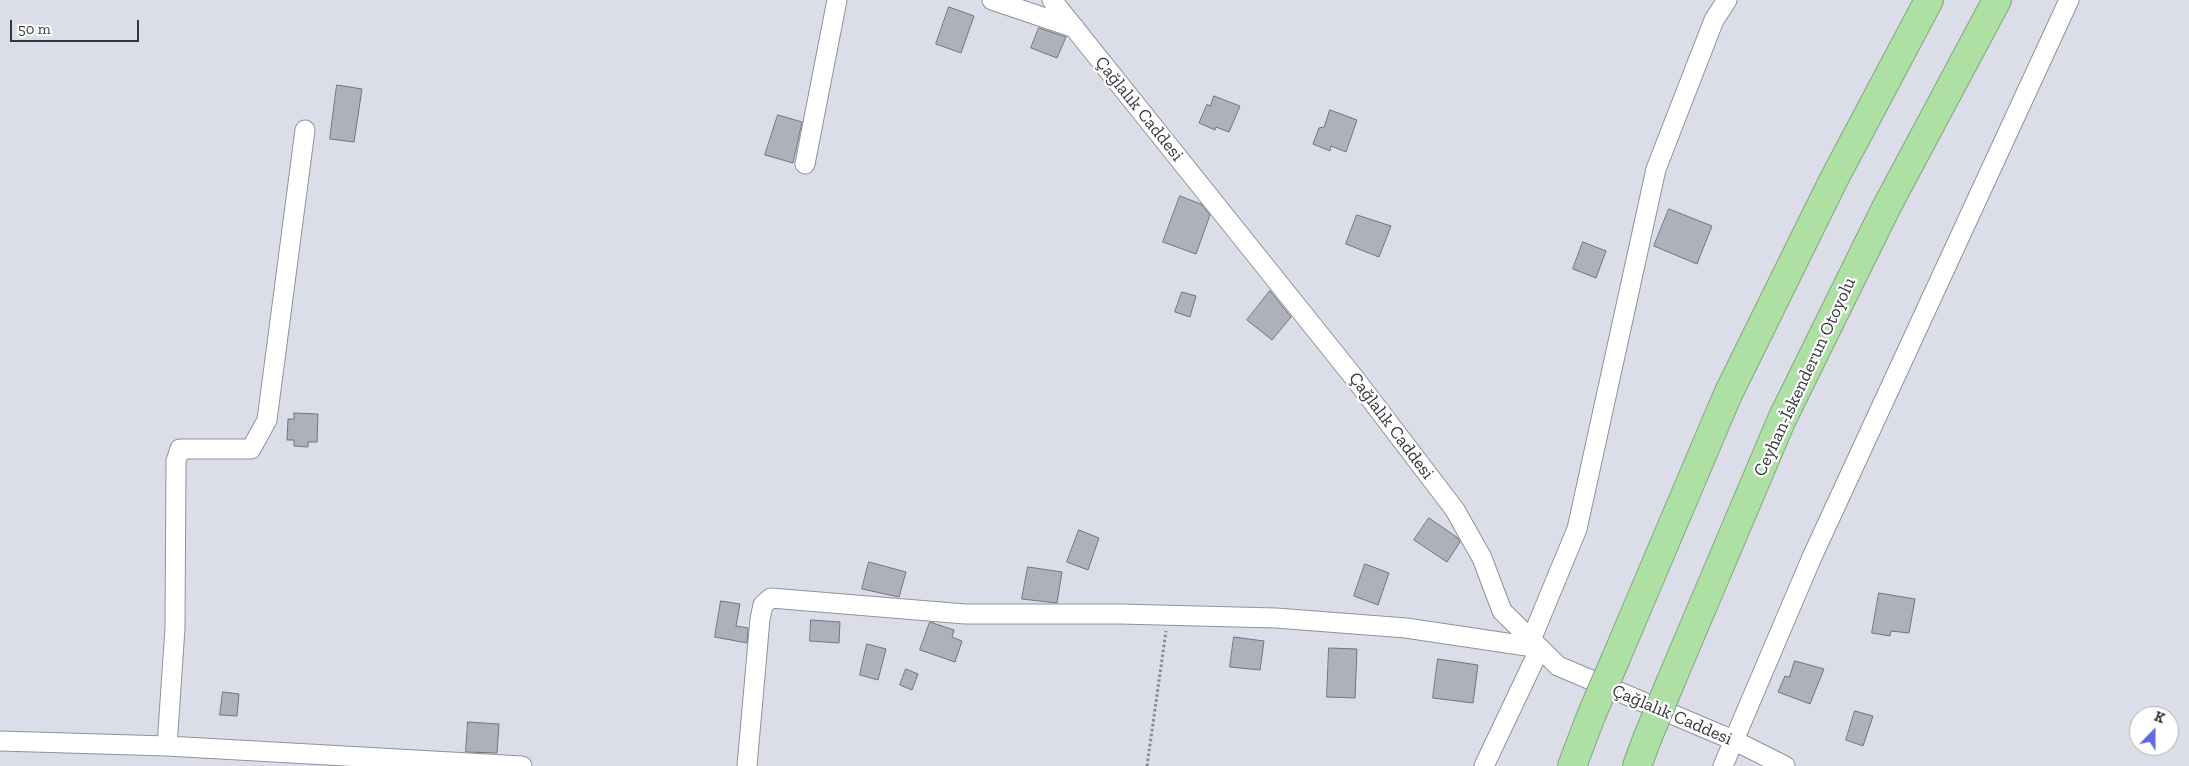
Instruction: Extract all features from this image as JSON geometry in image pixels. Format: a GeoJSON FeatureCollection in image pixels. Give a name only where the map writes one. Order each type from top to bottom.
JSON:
{"type":"FeatureCollection","features":[{"type":"Feature","properties":{"kind":"highway"},"geometry":{"type":"LineString","coordinates":[[1572,766],[1591,716],[1728,394],[1834,179],[1929,0]]}},
{"type":"Feature","properties":{"kind":"highway","name":"Ceyhan-İskenderun Otoyolu"},"geometry":{"type":"LineString","coordinates":[[1637,766],[1782,419],[1887,206],[1997,0]]}},
{"type":"Feature","properties":{"kind":"street"},"geometry":{"type":"LineString","coordinates":[[805,164],[837,0]]}},
{"type":"Feature","properties":{"kind":"street"},"geometry":{"type":"LineString","coordinates":[[992,0],[1075,28]]}},
{"type":"Feature","properties":{"kind":"street","name":"Çağlalık Caddesi"},"geometry":{"type":"LineString","coordinates":[[1052,0],[1356,380],[1455,510],[1482,558],[1502,611],[1558,666],[1733,740],[1786,766]]}},
{"type":"Feature","properties":{"kind":"street"},"geometry":{"type":"LineString","coordinates":[[1484,766],[1535,644],[1577,529],[1656,169],[1714,20],[1727,0]]}},
{"type":"Feature","properties":{"kind":"street"},"geometry":{"type":"LineString","coordinates":[[1723,766],[1812,557],[2069,0]]}},
{"type":"Feature","properties":{"kind":"street"},"geometry":{"type":"LineString","coordinates":[[167,746],[175,628],[176,461],[180,449],[251,449],[267,420],[305,130]]}},
{"type":"Feature","properties":{"kind":"street"},"geometry":{"type":"LineString","coordinates":[[747,766],[760,619],[763,605],[771,598],[965,614],[1276,618],[1406,628],[1535,644]]}},
{"type":"Feature","properties":{"kind":"street"},"geometry":{"type":"LineString","coordinates":[[0,741],[167,746],[522,766]]}},
{"type":"Feature","properties":{"kind":"path"},"geometry":{"type":"LineString","coordinates":[[1147,766],[1168,616]]}},
{"type":"Feature","properties":{"kind":"building"},"geometry":{"type":"Polygon","coordinates":[[[949,7],[974,16],[961,53],[936,44],[949,7]]]}},
{"type":"Feature","properties":{"kind":"building"},"geometry":{"type":"Polygon","coordinates":[[[1039,28],[1066,37],[1057,58],[1031,48],[1039,28]]]}},
{"type":"Feature","properties":{"kind":"building"},"geometry":{"type":"Polygon","coordinates":[[[337,85],[362,89],[354,142],[330,139],[337,85]]]}},
{"type":"Feature","properties":{"kind":"building"},"geometry":{"type":"Polygon","coordinates":[[[1214,96],[1240,106],[1229,132],[1216,127],[1215,130],[1199,123],[1207,104],[1210,106],[1214,96]]]}},
{"type":"Feature","properties":{"kind":"building"},"geometry":{"type":"Polygon","coordinates":[[[1330,110],[1357,120],[1346,152],[1331,146],[1330,151],[1313,144],[1319,128],[1324,127],[1330,110]]]}},
{"type":"Feature","properties":{"kind":"building"},"geometry":{"type":"Polygon","coordinates":[[[778,115],[802,122],[793,163],[765,155],[778,115]]]}},
{"type":"Feature","properties":{"kind":"building"},"geometry":{"type":"Polygon","coordinates":[[[1180,196],[1201,204],[1210,215],[1196,254],[1163,242],[1180,196]]]}},
{"type":"Feature","properties":{"kind":"building"},"geometry":{"type":"Polygon","coordinates":[[[1669,209],[1712,226],[1697,264],[1654,246],[1669,209]]]}},
{"type":"Feature","properties":{"kind":"building"},"geometry":{"type":"Polygon","coordinates":[[[1357,215],[1391,226],[1379,257],[1346,244],[1357,215]]]}},
{"type":"Feature","properties":{"kind":"building"},"geometry":{"type":"Polygon","coordinates":[[[1583,242],[1606,251],[1596,278],[1573,269],[1583,242]]]}},
{"type":"Feature","properties":{"kind":"building"},"geometry":{"type":"Polygon","coordinates":[[[1270,291],[1291,317],[1272,340],[1247,320],[1270,291]]]}},
{"type":"Feature","properties":{"kind":"building"},"geometry":{"type":"Polygon","coordinates":[[[1182,292],[1196,296],[1190,317],[1175,312],[1182,292]]]}},
{"type":"Feature","properties":{"kind":"building"},"geometry":{"type":"Polygon","coordinates":[[[294,413],[318,414],[317,442],[308,442],[308,447],[294,446],[294,440],[287,440],[288,419],[294,419],[294,413]]]}},
{"type":"Feature","properties":{"kind":"building"},"geometry":{"type":"Polygon","coordinates":[[[1429,518],[1458,538],[1460,542],[1447,562],[1414,540],[1429,518]]]}},
{"type":"Feature","properties":{"kind":"building"},"geometry":{"type":"Polygon","coordinates":[[[1079,530],[1099,538],[1088,570],[1067,562],[1079,530]]]}},
{"type":"Feature","properties":{"kind":"building"},"geometry":{"type":"Polygon","coordinates":[[[869,562],[906,572],[899,597],[862,589],[869,562]]]}},
{"type":"Feature","properties":{"kind":"building"},"geometry":{"type":"Polygon","coordinates":[[[1365,564],[1389,573],[1378,605],[1354,596],[1365,564]]]}},
{"type":"Feature","properties":{"kind":"building"},"geometry":{"type":"Polygon","coordinates":[[[1028,567],[1062,572],[1057,603],[1022,599],[1028,567]]]}},
{"type":"Feature","properties":{"kind":"building"},"geometry":{"type":"Polygon","coordinates":[[[1879,593],[1915,599],[1909,633],[1891,631],[1890,636],[1872,633],[1879,593]]]}},
{"type":"Feature","properties":{"kind":"building"},"geometry":{"type":"Polygon","coordinates":[[[721,601],[740,604],[736,626],[748,628],[747,643],[715,637],[721,601]]]}},
{"type":"Feature","properties":{"kind":"building"},"geometry":{"type":"Polygon","coordinates":[[[811,620],[840,622],[839,643],[810,641],[811,620]]]}},
{"type":"Feature","properties":{"kind":"building"},"geometry":{"type":"Polygon","coordinates":[[[930,622],[954,630],[952,637],[962,641],[955,662],[920,650],[930,622]]]}},
{"type":"Feature","properties":{"kind":"building"},"geometry":{"type":"Polygon","coordinates":[[[1234,637],[1264,641],[1260,670],[1230,667],[1234,637]]]}},
{"type":"Feature","properties":{"kind":"building"},"geometry":{"type":"Polygon","coordinates":[[[867,644],[886,649],[878,680],[860,675],[867,644]]]}},
{"type":"Feature","properties":{"kind":"building"},"geometry":{"type":"Polygon","coordinates":[[[1329,648],[1357,649],[1355,698],[1327,697],[1329,648]]]}},
{"type":"Feature","properties":{"kind":"building"},"geometry":{"type":"Polygon","coordinates":[[[1438,659],[1478,665],[1473,703],[1433,698],[1438,659]]]}},
{"type":"Feature","properties":{"kind":"building"},"geometry":{"type":"Polygon","coordinates":[[[1795,661],[1824,669],[1810,704],[1778,692],[1785,676],[1789,677],[1795,661]]]}},
{"type":"Feature","properties":{"kind":"building"},"geometry":{"type":"Polygon","coordinates":[[[906,669],[918,674],[912,690],[900,685],[906,669]]]}},
{"type":"Feature","properties":{"kind":"building"},"geometry":{"type":"Polygon","coordinates":[[[223,692],[239,694],[237,716],[220,715],[223,692]]]}},
{"type":"Feature","properties":{"kind":"building"},"geometry":{"type":"Polygon","coordinates":[[[1855,711],[1873,716],[1863,746],[1846,740],[1855,711]]]}},
{"type":"Feature","properties":{"kind":"building"},"geometry":{"type":"Polygon","coordinates":[[[468,722],[499,724],[497,753],[466,752],[468,722]]]}}]}
